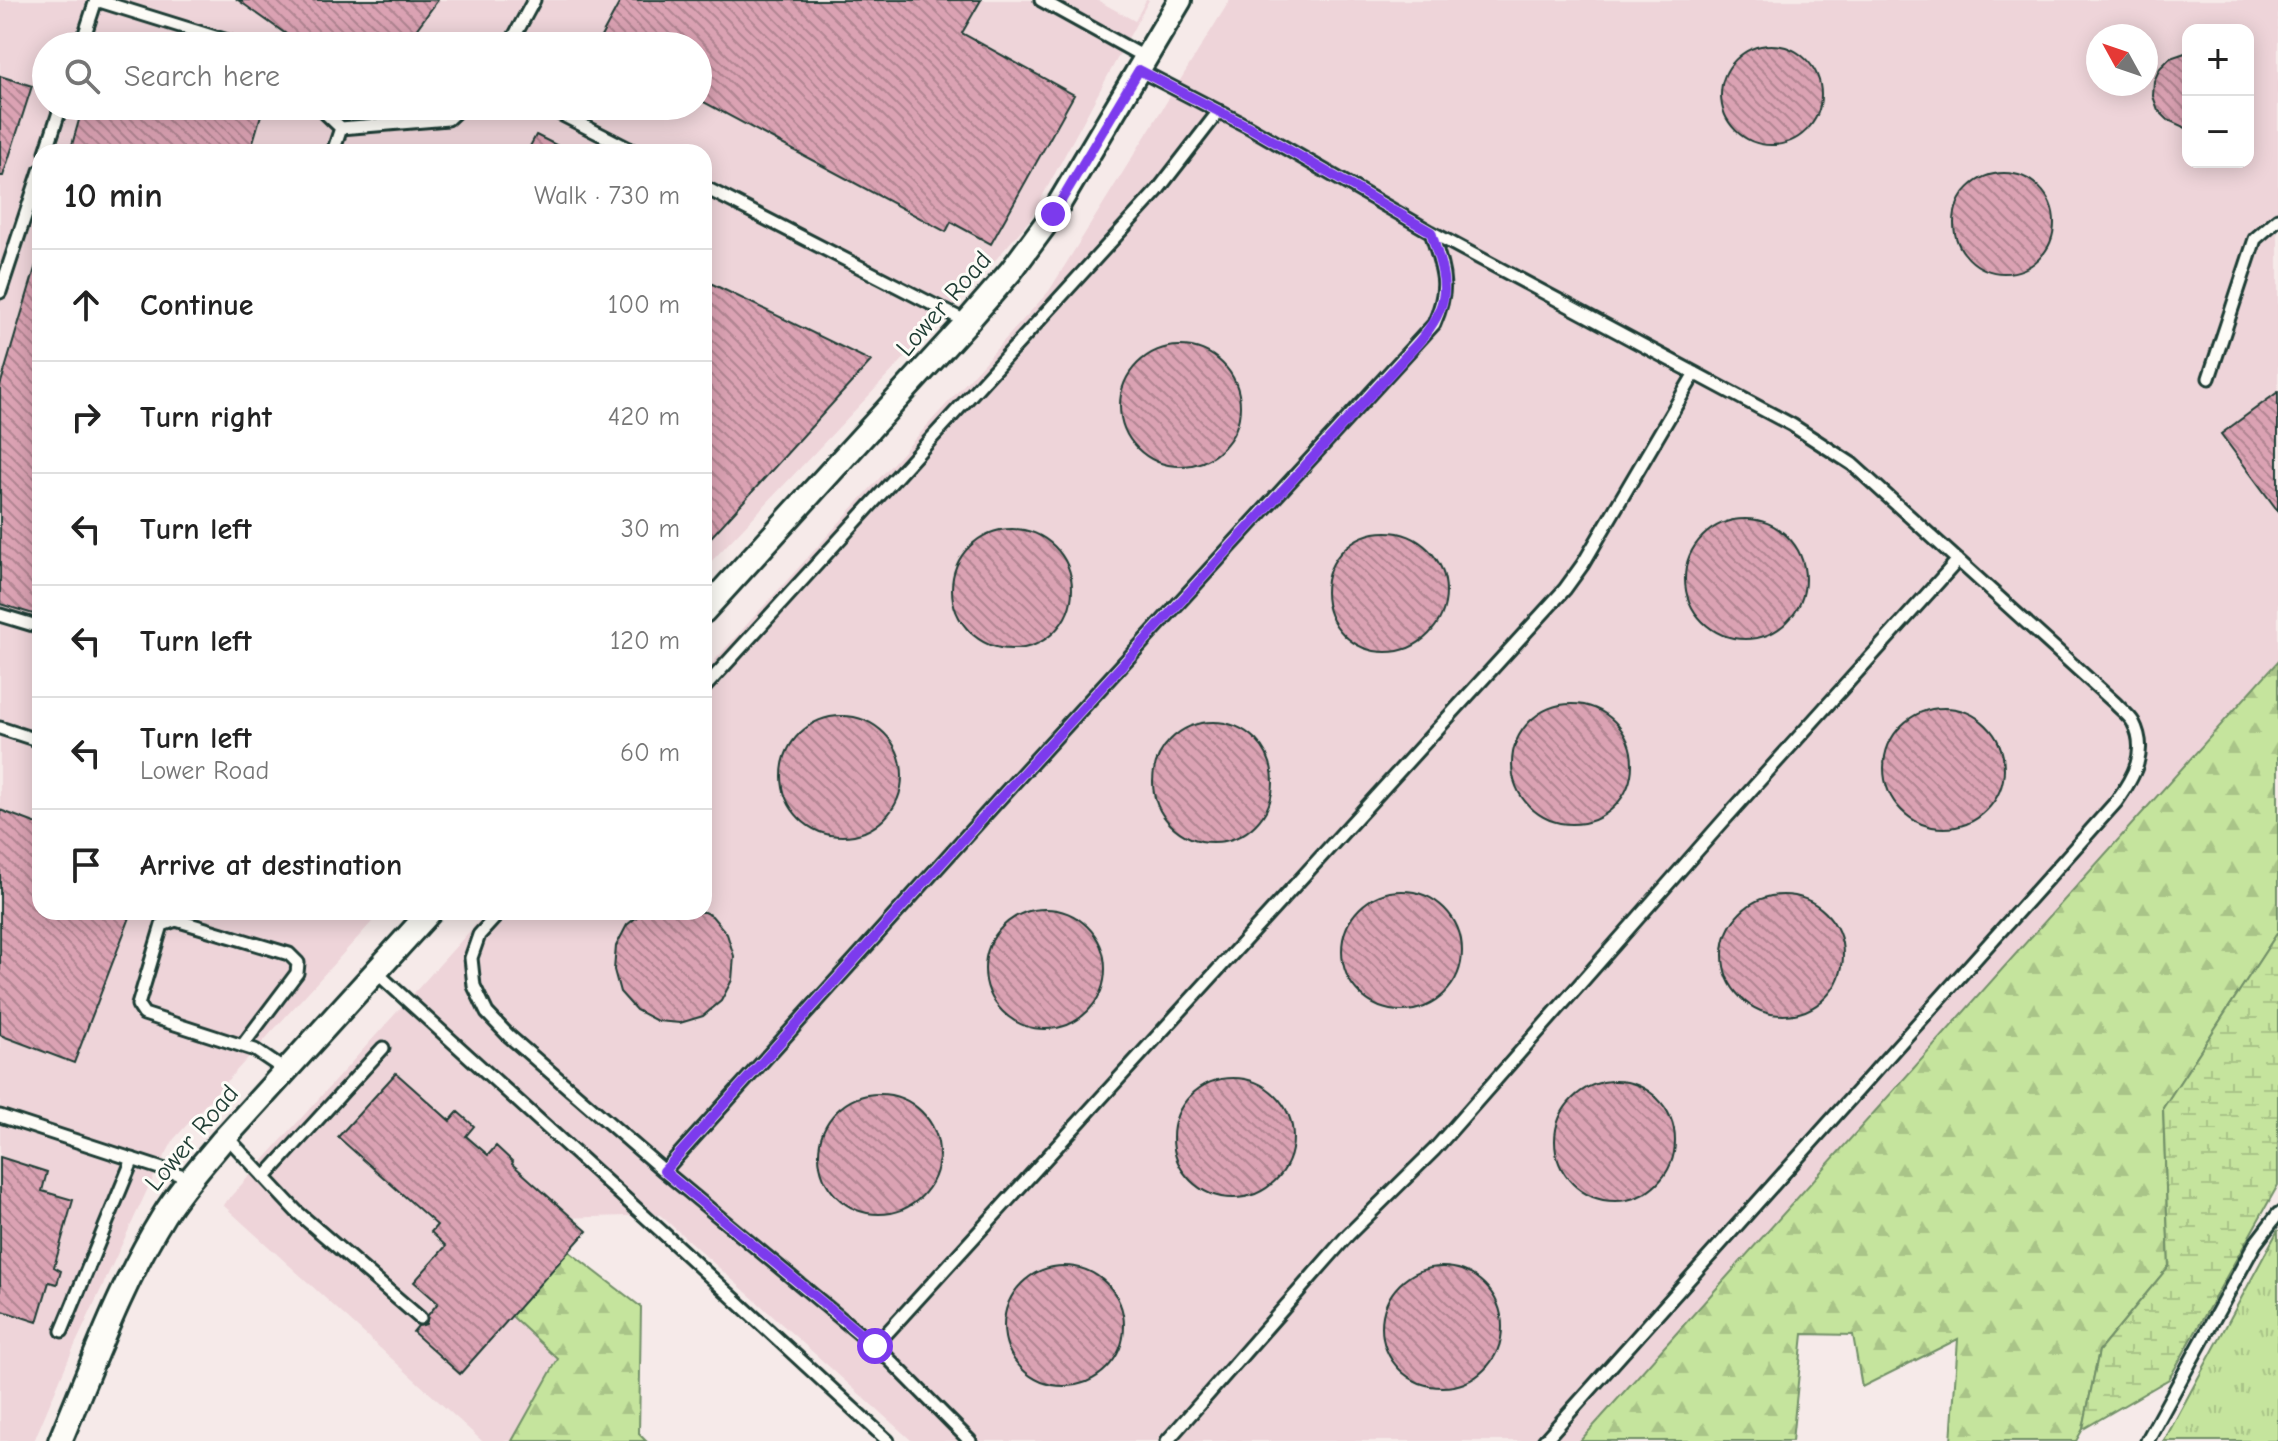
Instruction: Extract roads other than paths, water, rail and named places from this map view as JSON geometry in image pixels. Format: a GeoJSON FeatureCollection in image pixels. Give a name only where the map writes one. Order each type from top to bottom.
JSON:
{"type":"FeatureCollection","features":[{"type":"Feature","properties":{"kind":"street","name":"Lower Road"},"geometry":{"type":"LineString","coordinates":[[712,602],[1011,271],[1053,214],[1180,0]]}},
{"type":"Feature","properties":{"kind":"street","name":"Lower Road"},"geometry":{"type":"LineString","coordinates":[[60,1441],[123,1292],[165,1214],[190,1178],[423,920]]}},
{"type":"Feature","properties":{"kind":"lane"},"geometry":{"type":"LineString","coordinates":[[86,32],[96,0],[199,32]]}},
{"type":"Feature","properties":{"kind":"lane"},"geometry":{"type":"LineString","coordinates":[[517,32],[534,0]]}},
{"type":"Feature","properties":{"kind":"lane"},"geometry":{"type":"LineString","coordinates":[[1041,0],[1219,111],[1431,232],[1827,446],[1852,464],[2115,703],[2132,722],[2139,742],[2139,760],[2131,781],[2116,802],[1544,1441]]}},
{"type":"Feature","properties":{"kind":"lane"},"geometry":{"type":"LineString","coordinates":[[712,679],[1157,191],[1219,111]]}},
{"type":"Feature","properties":{"kind":"lane"},"geometry":{"type":"LineString","coordinates":[[49,144],[56,120]]}},
{"type":"Feature","properties":{"kind":"lane"},"geometry":{"type":"LineString","coordinates":[[333,120],[341,128],[436,120]]}},
{"type":"Feature","properties":{"kind":"lane"},"geometry":{"type":"LineString","coordinates":[[572,120],[619,144]]}},
{"type":"Feature","properties":{"kind":"lane"},"geometry":{"type":"LineString","coordinates":[[336,144],[341,128]]}},
{"type":"Feature","properties":{"kind":"lane"},"geometry":{"type":"LineString","coordinates":[[712,191],[967,322]]}},
{"type":"Feature","properties":{"kind":"lane"},"geometry":{"type":"LineString","coordinates":[[0,292],[32,195]]}},
{"type":"Feature","properties":{"kind":"lane"},"geometry":{"type":"LineString","coordinates":[[2209,378],[2255,239],[2278,219]]}},
{"type":"Feature","properties":{"kind":"lane"},"geometry":{"type":"LineString","coordinates":[[664,1171],[1434,324],[1444,302],[1445,277],[1431,232]]}},
{"type":"Feature","properties":{"kind":"lane"},"geometry":{"type":"LineString","coordinates":[[875,1346],[1565,589],[1583,564],[1695,373]]}},
{"type":"Feature","properties":{"kind":"lane"},"geometry":{"type":"LineString","coordinates":[[1167,1441],[1348,1235],[1434,1150],[1958,560]]}},
{"type":"Feature","properties":{"kind":"lane"},"geometry":{"type":"LineString","coordinates":[[0,615],[32,625]]}},
{"type":"Feature","properties":{"kind":"lane"},"geometry":{"type":"LineString","coordinates":[[0,728],[32,738]]}},
{"type":"Feature","properties":{"kind":"lane"},"geometry":{"type":"LineString","coordinates":[[242,1046],[297,973],[298,963],[289,954],[176,920],[162,925],[138,1005],[144,1014],[242,1046],[255,1050],[286,1071]]}},
{"type":"Feature","properties":{"kind":"lane"},"geometry":{"type":"LineString","coordinates":[[493,920],[479,935],[471,958],[474,986],[487,1013],[509,1036],[664,1171],[875,1346],[970,1441]]}},
{"type":"Feature","properties":{"kind":"lane"},"geometry":{"type":"LineString","coordinates":[[376,972],[888,1441]]}},
{"type":"Feature","properties":{"kind":"lane"},"geometry":{"type":"LineString","coordinates":[[265,1177],[383,1048]]}},
{"type":"Feature","properties":{"kind":"lane"},"geometry":{"type":"LineString","coordinates":[[0,1116],[190,1178]]}},
{"type":"Feature","properties":{"kind":"lane"},"geometry":{"type":"LineString","coordinates":[[226,1136],[297,1212],[420,1318]]}},
{"type":"Feature","properties":{"kind":"lane"},"geometry":{"type":"LineString","coordinates":[[62,1331],[133,1159]]}},
{"type":"Feature","properties":{"kind":"lane"},"geometry":{"type":"LineString","coordinates":[[2147,1441],[2255,1244],[2278,1214]]}}]}
